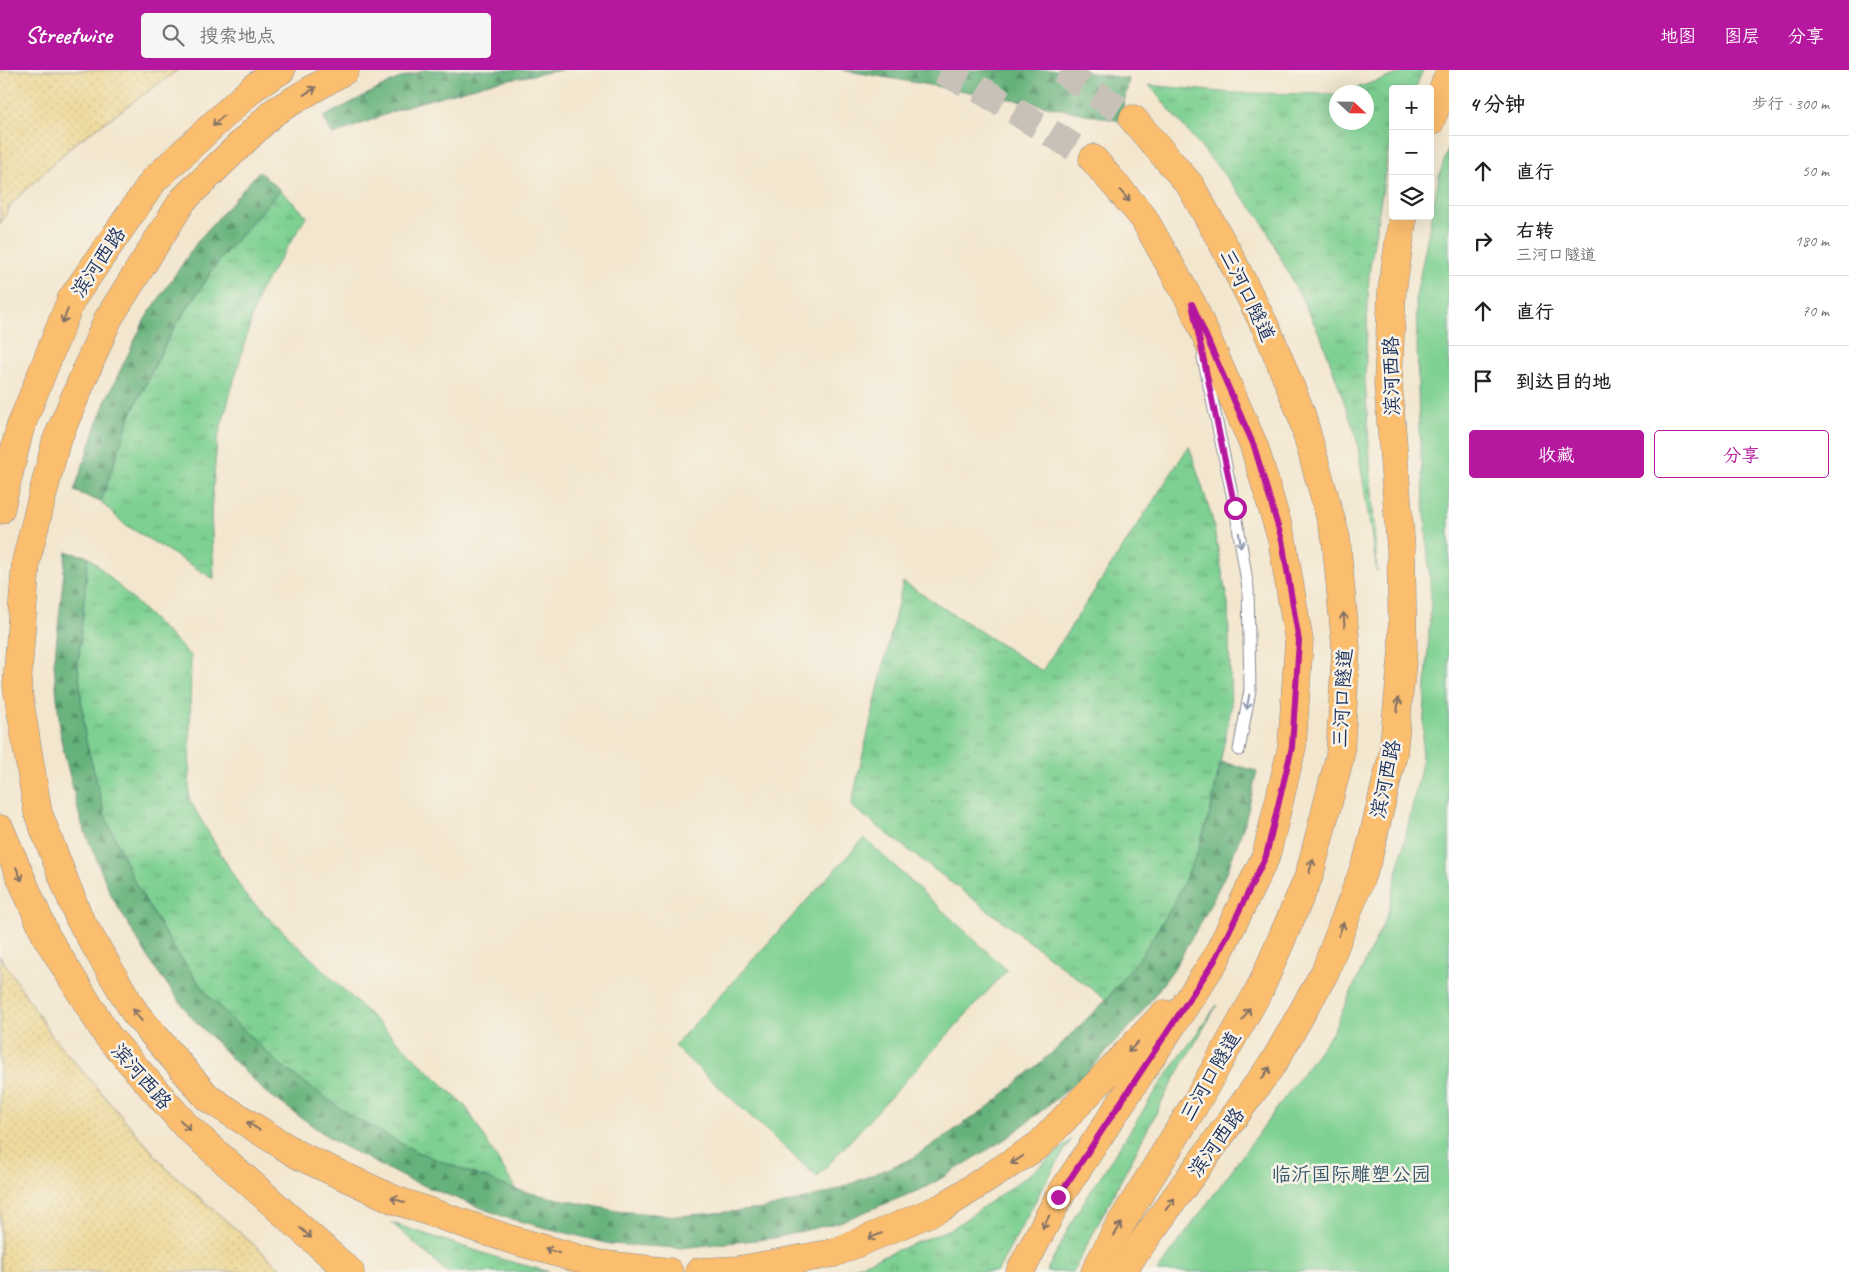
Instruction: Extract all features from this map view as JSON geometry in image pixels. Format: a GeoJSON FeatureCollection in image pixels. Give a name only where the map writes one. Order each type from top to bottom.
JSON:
{"type":"FeatureCollection","features":[{"type":"Feature","properties":{"kind":"main road","name":"滨河西路"},"geometry":{"type":"LineString","coordinates":[[0,510],[20,428],[71,300],[154,180],[254,88],[282,70]]}},
{"type":"Feature","properties":{"kind":"main road"},"geometry":{"type":"LineString","coordinates":[[345,70],[274,112],[184,200],[108,319],[56,442],[26,561],[17,686],[38,813],[79,918],[130,1005],[208,1098],[298,1155],[395,1200],[509,1239],[598,1264],[668,1272]]}},
{"type":"Feature","properties":{"kind":"main road"},"geometry":{"type":"LineString","coordinates":[[1434,112],[1449,74]]}},
{"type":"Feature","properties":{"kind":"main road","name":"三河口隧道"},"geometry":{"type":"LineString","coordinates":[[1095,1272],[1114,1235],[1194,1106],[1260,989],[1309,876],[1340,756],[1346,648],[1336,538],[1301,413],[1268,332],[1227,251],[1190,185],[1133,119]]}},
{"type":"Feature","properties":{"kind":"main road"},"geometry":{"type":"LineString","coordinates":[[1020,1272],[1058,1197],[1215,960],[1266,856],[1292,747],[1299,641],[1282,540],[1254,446],[1192,304],[1143,218],[1094,159]]}},
{"type":"Feature","properties":{"kind":"main road","name":"滨河西路"},"geometry":{"type":"LineString","coordinates":[[1121,1272],[1274,1062],[1325,972],[1368,858],[1393,754],[1403,651],[1401,550],[1388,384],[1392,291],[1402,220]]}},
{"type":"Feature","properties":{"kind":"main road","name":"滨河西路"},"geometry":{"type":"LineString","coordinates":[[0,829],[46,936],[108,1035],[186,1126],[350,1272]]}},
{"type":"Feature","properties":{"kind":"main road"},"geometry":{"type":"LineString","coordinates":[[699,1272],[739,1270],[834,1253],[943,1207],[1039,1145],[1215,960]]}},
{"type":"Feature","properties":{"kind":"lane"},"geometry":{"type":"LineString","coordinates":[[1192,304],[1235,508],[1248,588],[1250,690],[1239,750]]}},
{"type":"Feature","properties":{"kind":"green space"},"geometry":{"type":"Polygon","coordinates":[[[424,70],[561,70],[493,82],[410,105],[333,135],[323,117],[395,80],[424,70]]]}},
{"type":"Feature","properties":{"kind":"green space"},"geometry":{"type":"Polygon","coordinates":[[[842,70],[1073,70],[1129,79],[1120,121],[1022,101],[842,70]]]}},
{"type":"Feature","properties":{"kind":"green space"},"geometry":{"type":"Polygon","coordinates":[[[1410,70],[1423,70],[1417,85],[1389,85],[1389,152],[1369,274],[1365,380],[1377,572],[1356,435],[1322,339],[1261,219],[1149,85],[1232,93],[1329,94],[1329,130],[1374,130],[1374,85],[1365,85],[1410,70]]]}},
{"type":"Feature","properties":{"kind":"green space","name":"临沂国际雕塑公园"},"geometry":{"type":"Polygon","coordinates":[[[1449,146],[1449,1272],[1157,1272],[1332,1033],[1388,913],[1421,768],[1431,599],[1419,428],[1416,297],[1431,220],[1434,220],[1434,202],[1439,176],[1449,146]]]}},
{"type":"Feature","properties":{"kind":"green space"},"geometry":{"type":"Polygon","coordinates":[[[259,171],[280,190],[220,259],[170,334],[130,416],[101,502],[74,491],[104,404],[145,319],[198,241],[259,171]]]}},
{"type":"Feature","properties":{"kind":"green space"},"geometry":{"type":"Polygon","coordinates":[[[280,190],[307,216],[259,292],[217,441],[211,511],[214,579],[124,524],[101,502],[130,416],[170,335],[220,259],[280,190]]]}},
{"type":"Feature","properties":{"kind":"green space"},"geometry":{"type":"Polygon","coordinates":[[[1189,446],[1212,518],[1228,604],[1231,708],[1210,813],[1196,856],[1174,903],[1143,953],[1106,1000],[851,806],[903,582],[1042,671],[1189,446]]]}},
{"type":"Feature","properties":{"kind":"green space"},"geometry":{"type":"Polygon","coordinates":[[[66,552],[88,556],[78,665],[85,737],[105,815],[134,881],[173,947],[211,999],[279,1064],[351,1116],[417,1152],[516,1190],[617,1211],[678,1216],[764,1209],[828,1193],[913,1158],[991,1105],[1055,1050],[1106,1000],[1143,953],[1174,903],[1196,856],[1210,813],[1221,762],[1257,771],[1245,823],[1228,869],[1204,917],[1173,970],[1136,1020],[1081,1079],[1010,1136],[929,1186],[840,1222],[774,1238],[680,1248],[610,1244],[507,1218],[407,1179],[335,1142],[263,1090],[192,1018],[150,961],[111,895],[81,822],[61,740],[54,665],[66,552]]]}},
{"type":"Feature","properties":{"kind":"green space"},"geometry":{"type":"Polygon","coordinates":[[[88,556],[191,656],[189,799],[245,895],[466,1107],[516,1190],[417,1152],[351,1116],[279,1064],[211,999],[173,947],[134,881],[105,815],[85,737],[78,665],[88,556]]]}},
{"type":"Feature","properties":{"kind":"green space"},"geometry":{"type":"Polygon","coordinates":[[[864,838],[1007,970],[817,1177],[674,1046],[864,838]]]}},
{"type":"Feature","properties":{"kind":"green space"},"geometry":{"type":"Polygon","coordinates":[[[1217,1005],[1167,1092],[1073,1272],[1046,1272],[1076,1214],[1159,1086],[1217,1005]]]}},
{"type":"Feature","properties":{"kind":"green space"},"geometry":{"type":"Polygon","coordinates":[[[1071,1140],[1044,1185],[997,1272],[842,1272],[953,1228],[1035,1170],[1071,1140]]]}},
{"type":"Feature","properties":{"kind":"green space"},"geometry":{"type":"Polygon","coordinates":[[[392,1223],[501,1259],[549,1272],[447,1272],[392,1223]]]}},
{"type":"Feature","properties":{"kind":"sand"},"geometry":{"type":"Polygon","coordinates":[[[0,70],[178,70],[74,144],[13,202],[0,224],[0,70]]]}},
{"type":"Feature","properties":{"kind":"sand"},"geometry":{"type":"Polygon","coordinates":[[[0,956],[52,1036],[168,1170],[285,1272],[0,1272],[0,956]]]}},
{"type":"Feature","properties":{"kind":"tunnel"},"geometry":{"type":"LineString","coordinates":[[941,70],[986,93],[1093,159]]}},
{"type":"Feature","properties":{"kind":"tunnel"},"geometry":{"type":"LineString","coordinates":[[1061,70],[1133,119]]}},
{"type":"Feature","properties":{"kind":"route"},"geometry":{"type":"LineString","coordinates":[[1058,1197],[1215,960],[1266,856],[1292,747],[1299,641],[1282,540],[1254,446],[1192,304],[1235,508]]}}]}
